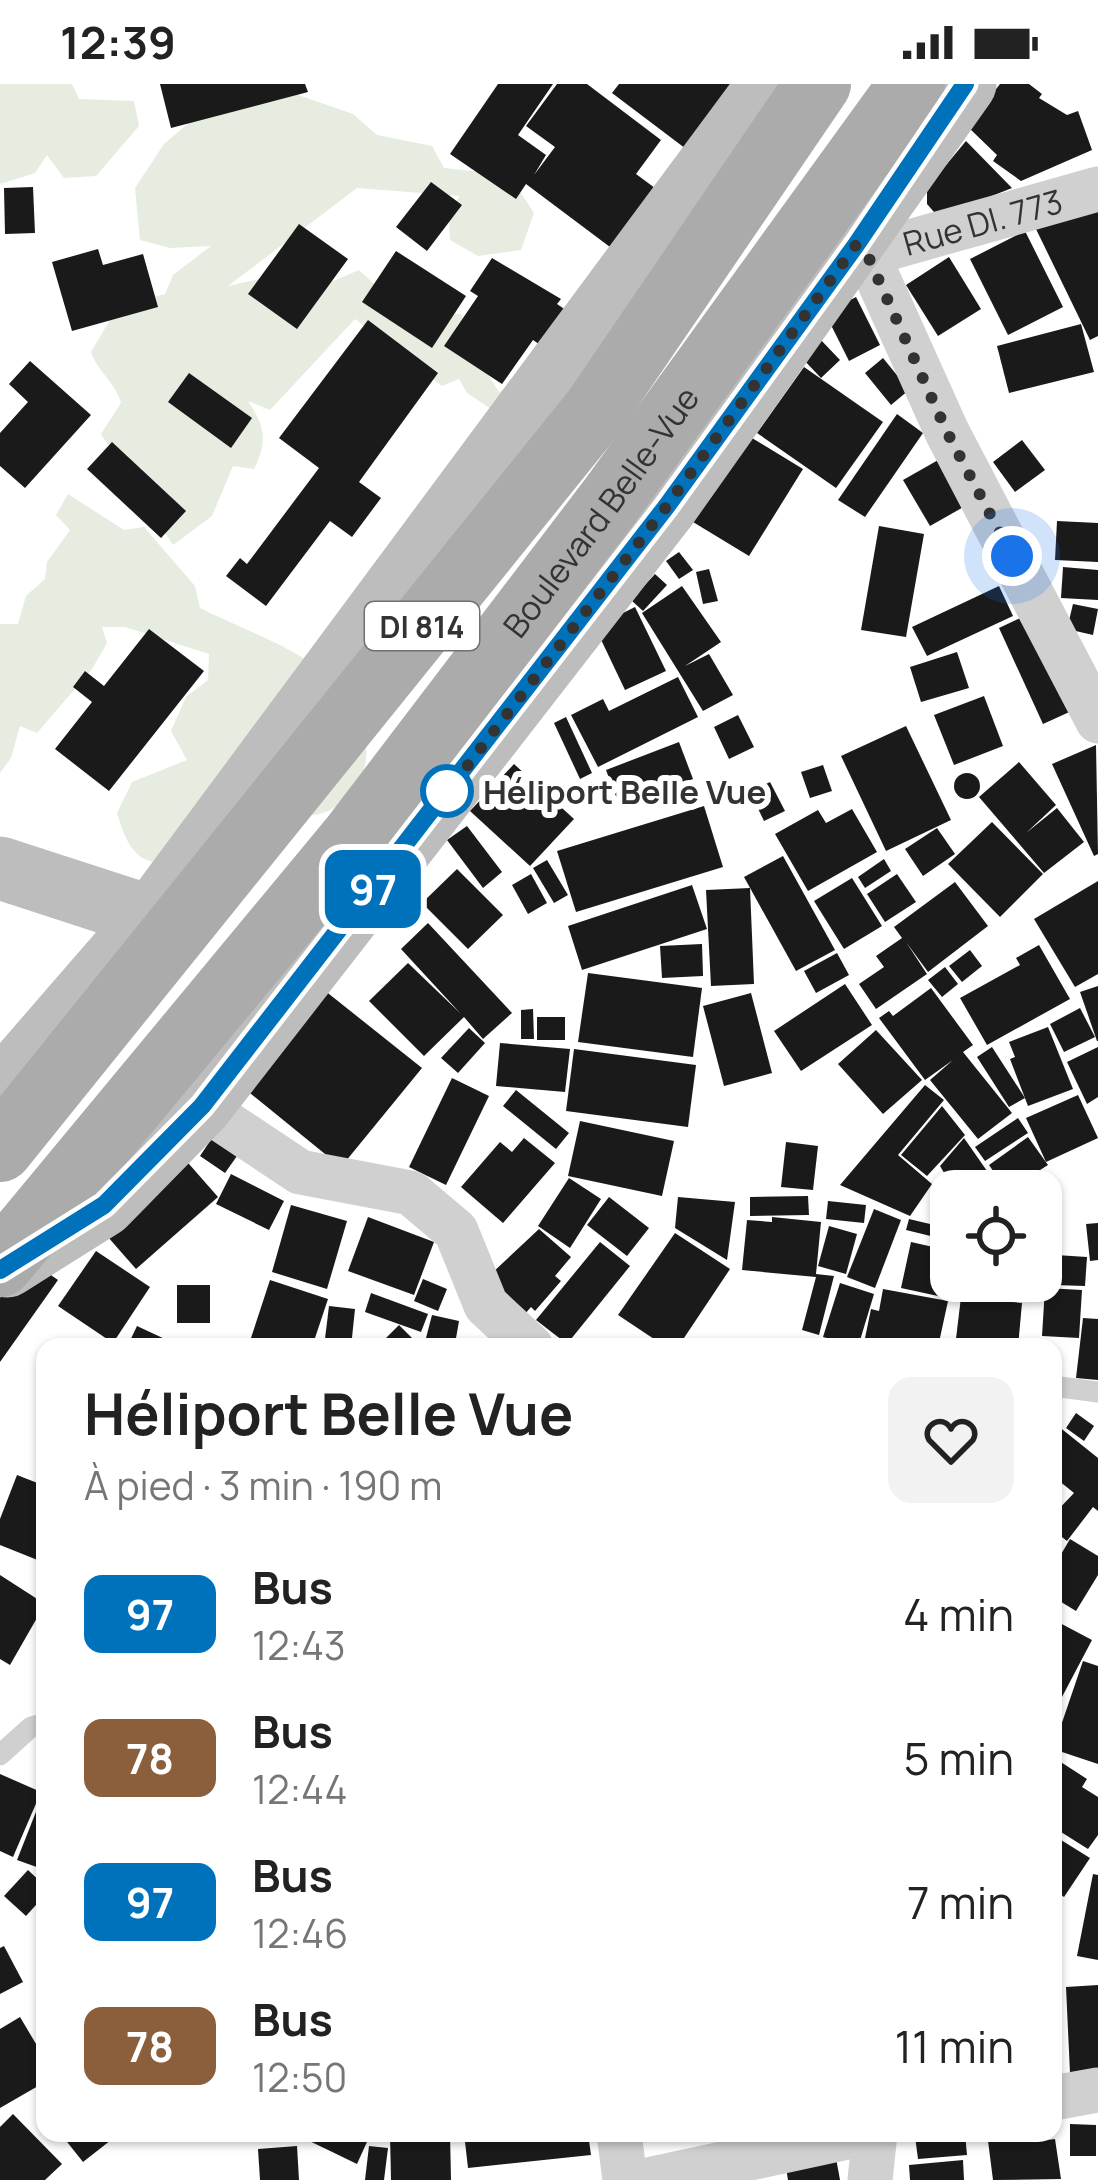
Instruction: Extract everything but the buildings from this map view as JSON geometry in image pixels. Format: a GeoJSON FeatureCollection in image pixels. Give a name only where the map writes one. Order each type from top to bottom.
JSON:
{"type":"FeatureCollection","features":[{"type":"Feature","properties":{"kind":"main road","name":"Boulevard Belle-Vue"},"geometry":{"type":"LineString","coordinates":[[0,1148],[595,411],[818,84]]}},
{"type":"Feature","properties":{"kind":"main road","name":"Boulevard Belle-Vue"},"geometry":{"type":"LineString","coordinates":[[0,1267],[368,818],[624,482],[913,84]]}},
{"type":"Feature","properties":{"kind":"street"},"geometry":{"type":"LineString","coordinates":[[0,1090],[151,916],[769,84]]}},
{"type":"Feature","properties":{"kind":"street","name":"Boulevard Belle-Vue"},"geometry":{"type":"LineString","coordinates":[[0,1267],[104,1205],[202,1106],[862,250],[965,84]]}},
{"type":"Feature","properties":{"kind":"street","name":"Rue DI. 773"},"geometry":{"type":"LineString","coordinates":[[862,250],[1098,189]]}},
{"type":"Feature","properties":{"kind":"street"},"geometry":{"type":"LineString","coordinates":[[862,250],[947,432],[1098,721]]}},
{"type":"Feature","properties":{"kind":"street"},"geometry":{"type":"LineString","coordinates":[[0,868],[151,916]]}},
{"type":"Feature","properties":{"kind":"street"},"geometry":{"type":"LineString","coordinates":[[202,1106],[300,1172],[411,1193],[456,1231],[486,1305],[521,1338]]}},
{"type":"Feature","properties":{"kind":"street"},"geometry":{"type":"LineString","coordinates":[[1062,2096],[1098,2090]]}},
{"type":"Feature","properties":{"kind":"street"},"geometry":{"type":"LineString","coordinates":[[620,2142],[626,2180]]}},
{"type":"Feature","properties":{"kind":"street"},"geometry":{"type":"LineString","coordinates":[[648,2180],[827,2142]]}},
{"type":"Feature","properties":{"kind":"street"},"geometry":{"type":"LineString","coordinates":[[870,2142],[870,2180]]}},
{"type":"Feature","properties":{"kind":"lane"},"geometry":{"type":"LineString","coordinates":[[1062,1387],[1098,1392]]}},
{"type":"Feature","properties":{"kind":"lane"},"geometry":{"type":"LineString","coordinates":[[0,1755],[36,1726]]}},
{"type":"Feature","properties":{"kind":"shaded area"},"geometry":{"type":"Polygon","coordinates":[[[0,84],[72,84],[79,99],[134,101],[139,126],[96,176],[64,178],[47,155],[35,173],[0,184],[0,84]]]}},
{"type":"Feature","properties":{"kind":"shaded area"},"geometry":{"type":"Polygon","coordinates":[[[281,89],[353,114],[377,135],[432,146],[444,168],[509,175],[534,213],[521,250],[478,256],[450,240],[448,211],[460,196],[357,188],[228,286],[282,274],[313,290],[359,270],[405,305],[461,314],[472,349],[499,392],[515,382],[506,419],[467,393],[459,379],[442,386],[355,319],[270,410],[248,401],[263,434],[254,469],[233,466],[212,516],[173,545],[101,434],[121,403],[91,352],[118,306],[165,294],[173,275],[211,246],[170,248],[140,240],[135,188],[164,144],[219,97],[281,89]]]}},
{"type":"Feature","properties":{"kind":"shaded area"},"geometry":{"type":"Polygon","coordinates":[[[68,494],[124,530],[144,527],[195,586],[200,608],[304,658],[344,694],[358,718],[366,757],[358,783],[339,804],[326,812],[280,822],[203,860],[171,864],[139,855],[117,813],[132,782],[187,760],[171,731],[186,697],[208,680],[209,654],[125,627],[102,627],[107,643],[92,669],[37,733],[20,726],[11,758],[0,773],[0,624],[18,624],[26,596],[45,579],[47,562],[70,530],[56,515],[68,494]]]}},
{"type":"Feature","properties":{"kind":"bus line","name":"97"},"geometry":{"type":"LineString","coordinates":[[0,1270],[104,1205],[202,1106],[666,507],[856,245],[965,84]]}},
{"type":"Feature","properties":{"kind":"place","name":"Héliport Belle Vue"},"geometry":{"type":"Point","coordinates":[447,791]}},
{"type":"Feature","properties":{"kind":"route"},"geometry":{"type":"LineString","coordinates":[[447,791],[438,804],[666,507],[856,245],[867,254],[947,432],[1012,556]]}}]}
